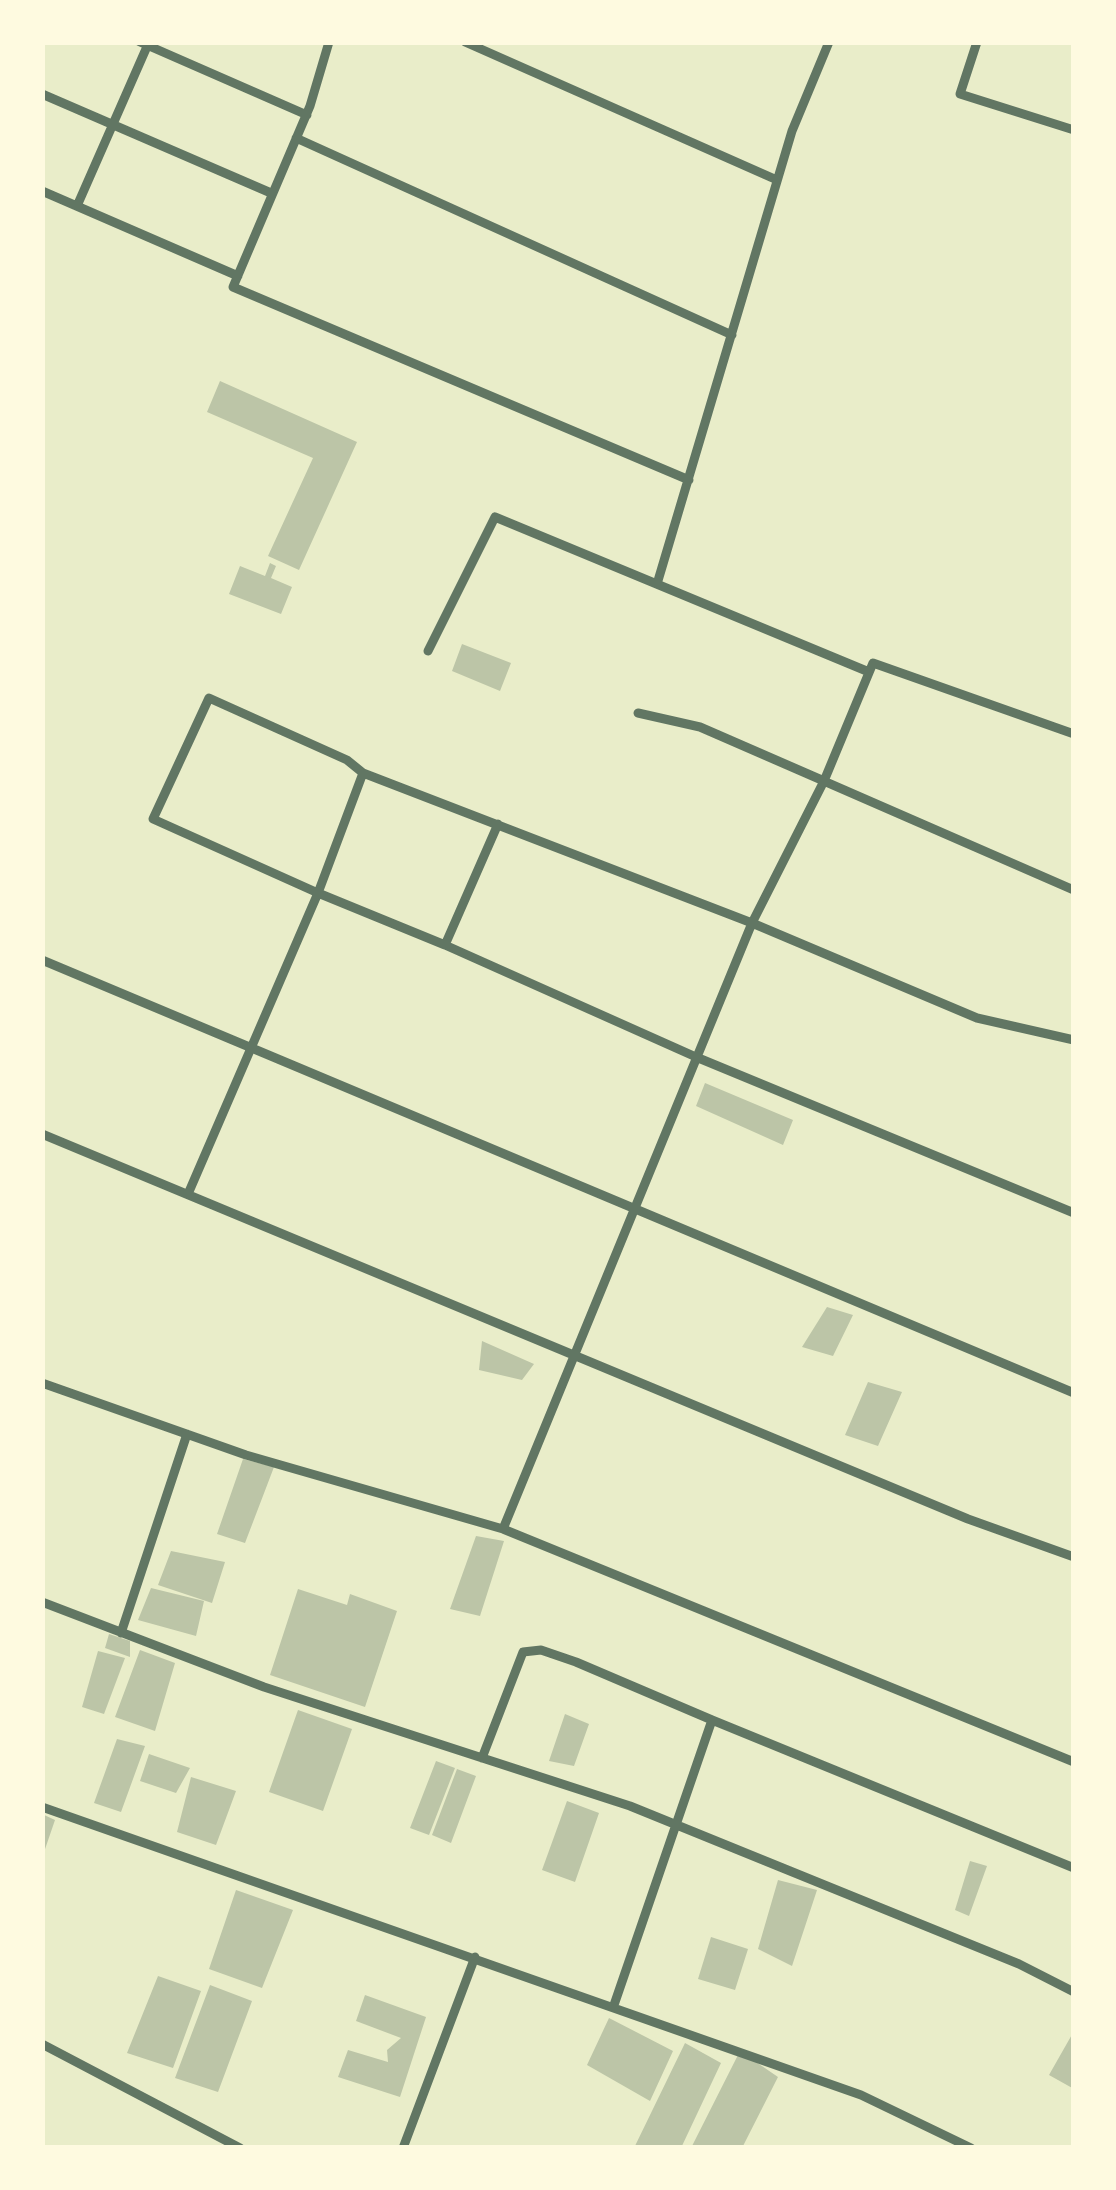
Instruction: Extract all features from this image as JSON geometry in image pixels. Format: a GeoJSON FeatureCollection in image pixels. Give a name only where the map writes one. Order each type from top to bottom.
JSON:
{"type":"FeatureCollection","features":[{"type":"Feature","properties":{"kind":"street"},"geometry":{"type":"LineString","coordinates":[[329,42],[307,115],[233,287],[689,480]]}},
{"type":"Feature","properties":{"kind":"street"},"geometry":{"type":"LineString","coordinates":[[465,42],[777,180]]}},
{"type":"Feature","properties":{"kind":"street"},"geometry":{"type":"LineString","coordinates":[[657,584],[777,180],[828,45],[813,42]]}},
{"type":"Feature","properties":{"kind":"street"},"geometry":{"type":"LineString","coordinates":[[977,42],[960,94],[1074,130]]}},
{"type":"Feature","properties":{"kind":"street"},"geometry":{"type":"LineString","coordinates":[[77,206],[146,43],[307,115]]}},
{"type":"Feature","properties":{"kind":"street"},"geometry":{"type":"LineString","coordinates":[[42,94],[271,194]]}},
{"type":"Feature","properties":{"kind":"street"},"geometry":{"type":"LineString","coordinates":[[296,138],[731,335]]}},
{"type":"Feature","properties":{"kind":"street"},"geometry":{"type":"LineString","coordinates":[[42,191],[238,276]]}},
{"type":"Feature","properties":{"kind":"street"},"geometry":{"type":"LineString","coordinates":[[428,651],[495,517],[869,672]]}},
{"type":"Feature","properties":{"kind":"street"},"geometry":{"type":"LineString","coordinates":[[503,1529],[752,923],[824,781],[873,663],[1074,734]]}},
{"type":"Feature","properties":{"kind":"street"},"geometry":{"type":"LineString","coordinates":[[1074,1040],[977,1018],[752,923],[363,773],[347,760],[209,698],[153,819],[695,1057],[1074,1213]]}},
{"type":"Feature","properties":{"kind":"street"},"geometry":{"type":"LineString","coordinates":[[638,712],[700,727],[1070,888],[1074,871]]}},
{"type":"Feature","properties":{"kind":"street"},"geometry":{"type":"LineString","coordinates":[[188,1193],[318,893],[363,773]]}},
{"type":"Feature","properties":{"kind":"street"},"geometry":{"type":"LineString","coordinates":[[445,945],[498,824]]}},
{"type":"Feature","properties":{"kind":"street"},"geometry":{"type":"LineString","coordinates":[[42,960],[1074,1394]]}},
{"type":"Feature","properties":{"kind":"street"},"geometry":{"type":"LineString","coordinates":[[42,1134],[1074,1557]]}},
{"type":"Feature","properties":{"kind":"street"},"geometry":{"type":"LineString","coordinates":[[42,1383],[188,1434],[503,1529],[1074,1762]]}},
{"type":"Feature","properties":{"kind":"street"},"geometry":{"type":"LineString","coordinates":[[121,1633],[188,1434]]}},
{"type":"Feature","properties":{"kind":"street"},"geometry":{"type":"LineString","coordinates":[[42,1602],[630,1806],[978,1947],[1074,1992]]}},
{"type":"Feature","properties":{"kind":"street"},"geometry":{"type":"LineString","coordinates":[[482,1758],[523,1652],[541,1650],[1074,1868]]}},
{"type":"Feature","properties":{"kind":"street"},"geometry":{"type":"LineString","coordinates":[[614,2005],[712,1720]]}},
{"type":"Feature","properties":{"kind":"street"},"geometry":{"type":"LineString","coordinates":[[42,1807],[861,2095],[970,2148]]}},
{"type":"Feature","properties":{"kind":"street"},"geometry":{"type":"LineString","coordinates":[[403,2148],[475,1957]]}},
{"type":"Feature","properties":{"kind":"street"},"geometry":{"type":"LineString","coordinates":[[42,2044],[240,2148]]}},
{"type":"Feature","properties":{"kind":"building"},"geometry":{"type":"Polygon","coordinates":[[[220,381],[357,442],[299,570],[268,556],[313,458],[207,412],[220,381]]]}},
{"type":"Feature","properties":{"kind":"building"},"geometry":{"type":"Polygon","coordinates":[[[270,563],[276,566],[271,578],[292,587],[281,614],[229,594],[240,566],[265,576],[270,563]]]}},
{"type":"Feature","properties":{"kind":"building"},"geometry":{"type":"Polygon","coordinates":[[[462,644],[511,663],[500,691],[452,671],[462,644]]]}},
{"type":"Feature","properties":{"kind":"building"},"geometry":{"type":"Polygon","coordinates":[[[705,1083],[793,1120],[783,1145],[696,1106],[705,1083]]]}},
{"type":"Feature","properties":{"kind":"building"},"geometry":{"type":"Polygon","coordinates":[[[827,1307],[853,1315],[833,1356],[802,1347],[827,1307]]]}},
{"type":"Feature","properties":{"kind":"building"},"geometry":{"type":"Polygon","coordinates":[[[482,1341],[534,1364],[522,1380],[479,1370],[482,1341]]]}},
{"type":"Feature","properties":{"kind":"building"},"geometry":{"type":"Polygon","coordinates":[[[868,1382],[902,1392],[878,1446],[845,1435],[868,1382]]]}},
{"type":"Feature","properties":{"kind":"building"},"geometry":{"type":"Polygon","coordinates":[[[243,1459],[274,1467],[245,1543],[217,1534],[243,1459]]]}},
{"type":"Feature","properties":{"kind":"building"},"geometry":{"type":"Polygon","coordinates":[[[476,1536],[504,1541],[480,1616],[450,1609],[476,1536]]]}},
{"type":"Feature","properties":{"kind":"building"},"geometry":{"type":"Polygon","coordinates":[[[171,1551],[225,1562],[212,1603],[158,1585],[171,1551]]]}},
{"type":"Feature","properties":{"kind":"building"},"geometry":{"type":"Polygon","coordinates":[[[151,1588],[204,1601],[196,1636],[138,1620],[151,1588]]]}},
{"type":"Feature","properties":{"kind":"building"},"geometry":{"type":"Polygon","coordinates":[[[298,1589],[347,1605],[350,1594],[397,1611],[365,1707],[270,1675],[298,1589]]]}},
{"type":"Feature","properties":{"kind":"building"},"geometry":{"type":"Polygon","coordinates":[[[109,1634],[130,1641],[130,1657],[105,1648],[109,1634]]]}},
{"type":"Feature","properties":{"kind":"building"},"geometry":{"type":"Polygon","coordinates":[[[140,1650],[175,1663],[155,1731],[115,1717],[140,1650]]]}},
{"type":"Feature","properties":{"kind":"building"},"geometry":{"type":"Polygon","coordinates":[[[98,1651],[125,1658],[104,1714],[82,1707],[98,1651]]]}},
{"type":"Feature","properties":{"kind":"building"},"geometry":{"type":"Polygon","coordinates":[[[298,1710],[352,1729],[323,1811],[269,1792],[298,1710]]]}},
{"type":"Feature","properties":{"kind":"building"},"geometry":{"type":"Polygon","coordinates":[[[565,1714],[589,1724],[574,1766],[549,1761],[565,1714]]]}},
{"type":"Feature","properties":{"kind":"building"},"geometry":{"type":"Polygon","coordinates":[[[117,1739],[145,1746],[121,1812],[94,1803],[117,1739]]]}},
{"type":"Feature","properties":{"kind":"building"},"geometry":{"type":"Polygon","coordinates":[[[149,1754],[190,1768],[176,1793],[140,1781],[149,1754]]]}},
{"type":"Feature","properties":{"kind":"building"},"geometry":{"type":"Polygon","coordinates":[[[436,1761],[455,1768],[429,1835],[410,1828],[436,1761]]]}},
{"type":"Feature","properties":{"kind":"building"},"geometry":{"type":"Polygon","coordinates":[[[457,1769],[476,1776],[451,1843],[432,1835],[457,1769]]]}},
{"type":"Feature","properties":{"kind":"building"},"geometry":{"type":"Polygon","coordinates":[[[191,1777],[236,1791],[216,1845],[177,1832],[191,1777]]]}},
{"type":"Feature","properties":{"kind":"building"},"geometry":{"type":"Polygon","coordinates":[[[567,1801],[599,1813],[575,1882],[542,1870],[567,1801]]]}},
{"type":"Feature","properties":{"kind":"building"},"geometry":{"type":"Polygon","coordinates":[[[42,1814],[55,1820],[43,1855],[42,1855],[42,1814]]]}},
{"type":"Feature","properties":{"kind":"building"},"geometry":{"type":"Polygon","coordinates":[[[970,1861],[987,1866],[969,1916],[955,1910],[970,1861]]]}},
{"type":"Feature","properties":{"kind":"building"},"geometry":{"type":"Polygon","coordinates":[[[778,1880],[817,1890],[792,1966],[758,1949],[778,1880]]]}},
{"type":"Feature","properties":{"kind":"building"},"geometry":{"type":"Polygon","coordinates":[[[236,1890],[293,1910],[262,1988],[209,1969],[236,1890]]]}},
{"type":"Feature","properties":{"kind":"building"},"geometry":{"type":"Polygon","coordinates":[[[711,1937],[748,1949],[735,1990],[698,1979],[711,1937]]]}},
{"type":"Feature","properties":{"kind":"building"},"geometry":{"type":"Polygon","coordinates":[[[158,1976],[201,1991],[173,2068],[127,2053],[158,1976]]]}},
{"type":"Feature","properties":{"kind":"building"},"geometry":{"type":"Polygon","coordinates":[[[210,1985],[252,2001],[218,2092],[175,2078],[210,1985]]]}},
{"type":"Feature","properties":{"kind":"building"},"geometry":{"type":"Polygon","coordinates":[[[365,1995],[426,2017],[400,2097],[338,2077],[348,2050],[388,2062],[387,2050],[401,2038],[356,2021],[365,1995]]]}},
{"type":"Feature","properties":{"kind":"building"},"geometry":{"type":"Polygon","coordinates":[[[609,2018],[673,2051],[650,2101],[587,2065],[609,2018]]]}},
{"type":"Feature","properties":{"kind":"building"},"geometry":{"type":"Polygon","coordinates":[[[1074,2031],[1074,2089],[1049,2075],[1074,2031]]]}},
{"type":"Feature","properties":{"kind":"building"},"geometry":{"type":"Polygon","coordinates":[[[685,2043],[721,2063],[681,2148],[634,2148],[685,2043]]]}},
{"type":"Feature","properties":{"kind":"building"},"geometry":{"type":"Polygon","coordinates":[[[740,2051],[778,2077],[742,2148],[691,2148],[740,2051]]]}}]}
